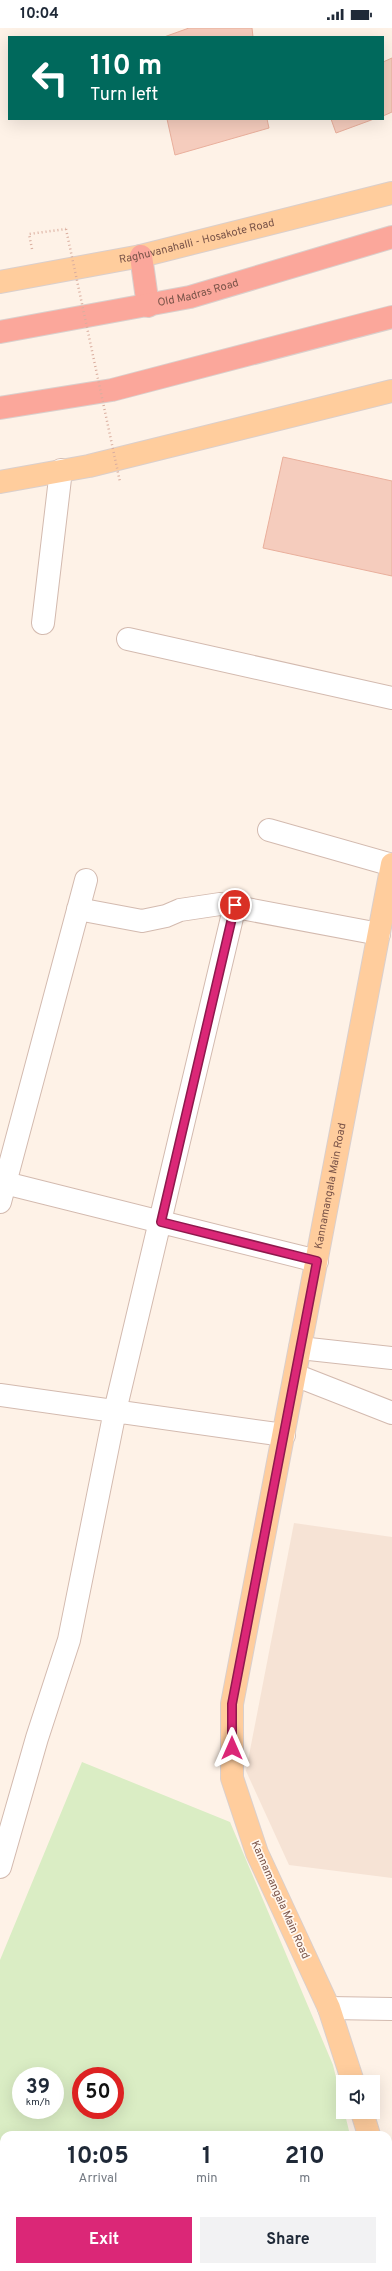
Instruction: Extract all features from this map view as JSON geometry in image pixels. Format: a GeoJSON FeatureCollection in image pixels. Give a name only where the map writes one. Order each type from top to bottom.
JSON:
{"type":"FeatureCollection","features":[{"type":"Feature","properties":{"kind":"highway","name":"Old Madras Road"},"geometry":{"type":"LineString","coordinates":[[0,332],[148,306],[190,297],[392,237]]}},
{"type":"Feature","properties":{"kind":"highway"},"geometry":{"type":"LineString","coordinates":[[141,256],[148,306]]}},
{"type":"Feature","properties":{"kind":"highway"},"geometry":{"type":"LineString","coordinates":[[0,408],[112,390],[392,317]]}},
{"type":"Feature","properties":{"kind":"main road","name":"Raghuvanahalli - Hosakote Road"},"geometry":{"type":"LineString","coordinates":[[0,282],[141,256],[392,193]]}},
{"type":"Feature","properties":{"kind":"main road"},"geometry":{"type":"LineString","coordinates":[[0,482],[89,466],[392,391]]}},
{"type":"Feature","properties":{"kind":"main road","name":"Kannamangala Main Road"},"geometry":{"type":"LineString","coordinates":[[351,2075],[329,2008],[257,1853],[232,1778],[232,1704],[392,865]]}},
{"type":"Feature","properties":{"kind":"main road"},"geometry":{"type":"LineString","coordinates":[[364,2119],[368,2131]]}},
{"type":"Feature","properties":{"kind":"street"},"geometry":{"type":"LineString","coordinates":[[43,623],[61,470]]}},
{"type":"Feature","properties":{"kind":"street"},"geometry":{"type":"LineString","coordinates":[[128,639],[392,698]]}},
{"type":"Feature","properties":{"kind":"street"},"geometry":{"type":"LineString","coordinates":[[268,830],[392,865]]}},
{"type":"Feature","properties":{"kind":"street"},"geometry":{"type":"LineString","coordinates":[[86,880],[2,1192],[161,1222],[317,1261]]}},
{"type":"Feature","properties":{"kind":"street"},"geometry":{"type":"LineString","coordinates":[[78,909],[142,921],[166,916],[180,910],[220,904],[235,905],[379,934]]}},
{"type":"Feature","properties":{"kind":"street"},"geometry":{"type":"LineString","coordinates":[[0,1867],[37,1738],[69,1640],[115,1411],[235,905]]}},
{"type":"Feature","properties":{"kind":"street"},"geometry":{"type":"LineString","coordinates":[[300,1348],[392,1358]]}},
{"type":"Feature","properties":{"kind":"street"},"geometry":{"type":"LineString","coordinates":[[295,1375],[392,1413]]}},
{"type":"Feature","properties":{"kind":"street"},"geometry":{"type":"LineString","coordinates":[[0,1395],[284,1435]]}},
{"type":"Feature","properties":{"kind":"street"},"geometry":{"type":"LineString","coordinates":[[329,2008],[392,2009]]}},
{"type":"Feature","properties":{"kind":"path"},"geometry":{"type":"LineString","coordinates":[[28,234],[66,229],[120,482]]}},
{"type":"Feature","properties":{"kind":"shaded area"},"geometry":{"type":"Polygon","coordinates":[[[294,1523],[392,1537],[392,1878],[289,1865],[246,1771],[294,1523]]]}},
{"type":"Feature","properties":{"kind":"green space"},"geometry":{"type":"Polygon","coordinates":[[[82,1762],[230,1822],[333,2065],[336,2077],[336,2119],[346,2119],[349,2131],[0,2131],[0,1960],[82,1762]]]}},
{"type":"Feature","properties":{"kind":"building"},"geometry":{"type":"Polygon","coordinates":[[[189,28],[252,28],[253,36],[167,36],[189,28]]]}},
{"type":"Feature","properties":{"kind":"building"},"geometry":{"type":"Polygon","coordinates":[[[392,58],[392,112],[384,116],[384,62],[392,58]]]}},
{"type":"Feature","properties":{"kind":"building"},"geometry":{"type":"Polygon","coordinates":[[[167,120],[267,120],[269,128],[175,155],[167,120]]]}},
{"type":"Feature","properties":{"kind":"building"},"geometry":{"type":"Polygon","coordinates":[[[331,120],[371,120],[336,133],[331,120]]]}},
{"type":"Feature","properties":{"kind":"building"},"geometry":{"type":"Polygon","coordinates":[[[283,457],[392,481],[392,576],[263,548],[283,457]]]}},
{"type":"Feature","properties":{"kind":"route"},"geometry":{"type":"LineString","coordinates":[[232,1748],[232,1704],[317,1261],[161,1222],[235,905]]}}]}
